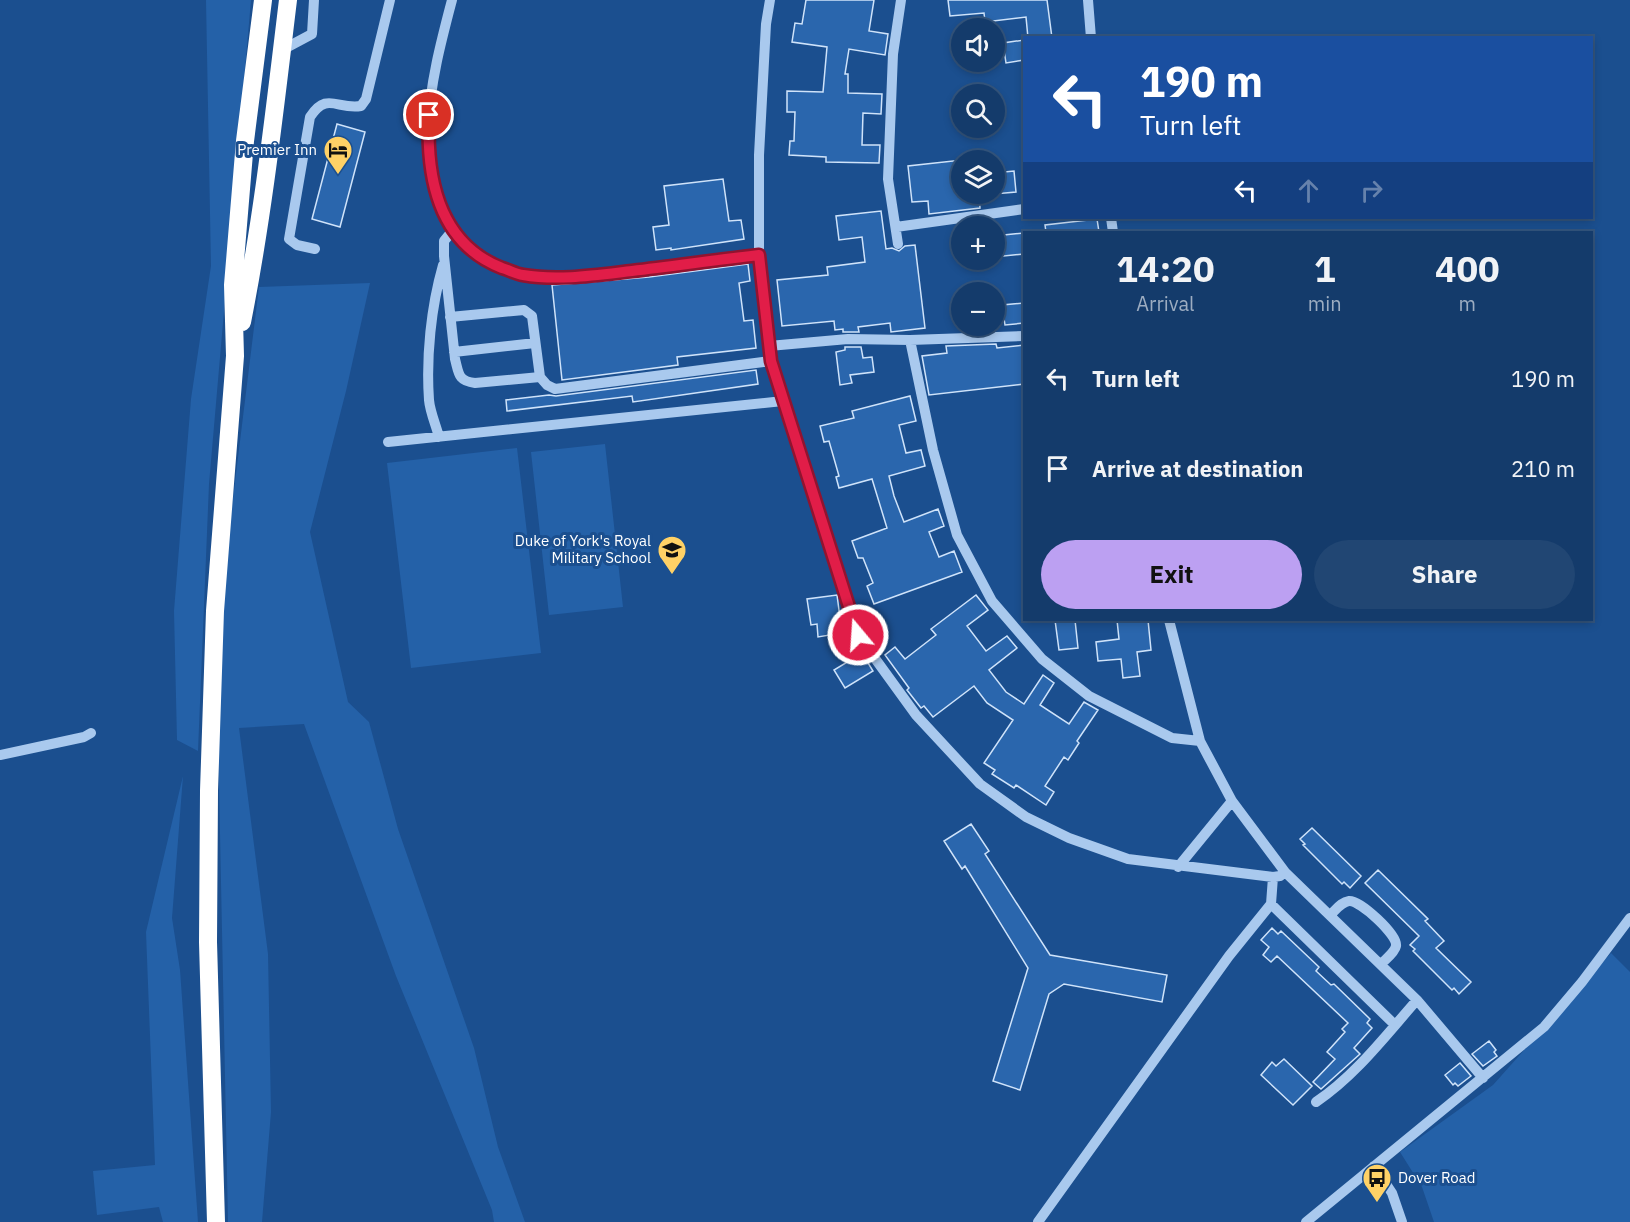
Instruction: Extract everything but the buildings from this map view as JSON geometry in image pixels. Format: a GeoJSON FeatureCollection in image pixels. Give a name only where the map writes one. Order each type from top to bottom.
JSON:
{"type":"FeatureCollection","features":[{"type":"Feature","properties":{"kind":"highway"},"geometry":{"type":"LineString","coordinates":[[216,1222],[209,953],[208,791],[215,611],[234,356],[234,274],[245,141],[263,0]]}},
{"type":"Feature","properties":{"kind":"highway"},"geometry":{"type":"LineString","coordinates":[[234,356],[248,289],[288,0]]}},
{"type":"Feature","properties":{"kind":"street"},"geometry":{"type":"LineString","coordinates":[[282,50],[312,34],[314,0]]}},
{"type":"Feature","properties":{"kind":"street"},"geometry":{"type":"LineString","coordinates":[[315,249],[297,245],[289,239],[310,117],[318,105],[326,102],[353,107],[361,106],[366,99],[390,0]]}},
{"type":"Feature","properties":{"kind":"street"},"geometry":{"type":"LineString","coordinates":[[452,0],[429,98],[428,132],[431,172],[439,204],[453,230],[470,249],[488,262],[521,275],[545,277],[609,274],[759,255]]}},
{"type":"Feature","properties":{"kind":"street"},"geometry":{"type":"LineString","coordinates":[[770,0],[766,24],[759,155],[759,255],[771,361],[858,635],[916,715],[980,784],[1026,817],[1069,838],[1128,859],[1273,877],[1285,872]]}},
{"type":"Feature","properties":{"kind":"street"},"geometry":{"type":"LineString","coordinates":[[898,244],[888,179],[893,54],[901,0]]}},
{"type":"Feature","properties":{"kind":"street"},"geometry":{"type":"LineString","coordinates":[[1088,0],[1091,36]]}},
{"type":"Feature","properties":{"kind":"street"},"geometry":{"type":"LineString","coordinates":[[896,227],[1023,209]]}},
{"type":"Feature","properties":{"kind":"street"},"geometry":{"type":"LineString","coordinates":[[453,230],[444,241],[444,260],[454,352],[459,376],[466,382],[475,383],[540,377]]}},
{"type":"Feature","properties":{"kind":"street"},"geometry":{"type":"LineString","coordinates":[[439,436],[429,402],[430,334],[436,288],[444,260]]}},
{"type":"Feature","properties":{"kind":"street"},"geometry":{"type":"LineString","coordinates":[[450,317],[524,310],[532,316],[540,377],[547,385],[555,389],[771,361]]}},
{"type":"Feature","properties":{"kind":"street"},"geometry":{"type":"LineString","coordinates":[[769,346],[848,339],[910,340],[1023,336]]}},
{"type":"Feature","properties":{"kind":"street"},"geometry":{"type":"LineString","coordinates":[[910,340],[933,450],[957,535],[992,601],[1042,659],[1089,696],[1172,738],[1200,741]]}},
{"type":"Feature","properties":{"kind":"street"},"geometry":{"type":"LineString","coordinates":[[454,352],[536,343]]}},
{"type":"Feature","properties":{"kind":"street"},"geometry":{"type":"LineString","coordinates":[[388,442],[783,401]]}},
{"type":"Feature","properties":{"kind":"street"},"geometry":{"type":"LineString","coordinates":[[1169,621],[1200,741],[1232,801],[1285,872],[1417,1000],[1483,1078]]}},
{"type":"Feature","properties":{"kind":"street"},"geometry":{"type":"LineString","coordinates":[[0,755],[84,737],[92,733]]}},
{"type":"Feature","properties":{"kind":"street"},"geometry":{"type":"LineString","coordinates":[[1178,867],[1232,801]]}},
{"type":"Feature","properties":{"kind":"street"},"geometry":{"type":"LineString","coordinates":[[1038,1222],[1229,956],[1271,904],[1273,877]]}},
{"type":"Feature","properties":{"kind":"street"},"geometry":{"type":"LineString","coordinates":[[1330,915],[1343,902],[1354,901],[1392,934],[1397,942],[1396,948],[1381,964]]}},
{"type":"Feature","properties":{"kind":"street"},"geometry":{"type":"LineString","coordinates":[[1271,904],[1395,1025]]}},
{"type":"Feature","properties":{"kind":"street"},"geometry":{"type":"LineString","coordinates":[[1305,1222],[1545,1026],[1582,982],[1630,918]]}},
{"type":"Feature","properties":{"kind":"street"},"geometry":{"type":"LineString","coordinates":[[1316,1102],[1350,1075],[1417,1000]]}},
{"type":"Feature","properties":{"kind":"street"},"geometry":{"type":"LineString","coordinates":[[1374,1166],[1392,1193],[1402,1222]]}},
{"type":"Feature","properties":{"kind":"shaded area"},"geometry":{"type":"Polygon","coordinates":[[[206,0],[251,0],[209,484],[198,751],[177,740],[174,611],[191,399],[211,266],[206,0]]]}},
{"type":"Feature","properties":{"kind":"shaded area"},"geometry":{"type":"Polygon","coordinates":[[[370,283],[346,391],[310,532],[348,702],[369,722],[398,829],[474,1048],[498,1147],[525,1222],[494,1222],[492,1210],[396,976],[304,724],[239,728],[268,954],[271,1112],[262,1222],[228,1222],[218,736],[226,555],[259,287],[370,283]]]}},
{"type":"Feature","properties":{"kind":"shaded area"},"geometry":{"type":"Polygon","coordinates":[[[605,444],[623,607],[549,615],[531,452],[605,444]]]}},
{"type":"Feature","properties":{"kind":"shaded area"},"geometry":{"type":"Polygon","coordinates":[[[517,448],[541,653],[411,668],[387,463],[517,448]]]}},
{"type":"Feature","properties":{"kind":"shaded area"},"geometry":{"type":"Polygon","coordinates":[[[183,776],[172,918],[180,970],[198,1222],[163,1222],[159,1207],[97,1215],[93,1171],[155,1165],[146,932],[183,776]]]}},
{"type":"Feature","properties":{"kind":"shaded area"},"geometry":{"type":"Polygon","coordinates":[[[1611,953],[1630,972],[1630,1222],[1434,1222],[1422,1187],[1400,1152],[1493,1085],[1611,953]]]}},
{"type":"Feature","properties":{"kind":"place","name":"Premier Inn"},"geometry":{"type":"Point","coordinates":[338,176]}},
{"type":"Feature","properties":{"kind":"place","name":"Duke of York's Royal Military School"},"geometry":{"type":"Point","coordinates":[672,576]}},
{"type":"Feature","properties":{"kind":"place","name":"Dover Road"},"geometry":{"type":"Point","coordinates":[1377,1204]}},
{"type":"Feature","properties":{"kind":"route"},"geometry":{"type":"LineString","coordinates":[[429,115],[431,172],[439,204],[453,230],[470,249],[488,262],[521,275],[545,277],[609,274],[759,255],[771,361],[858,635]]}}]}
